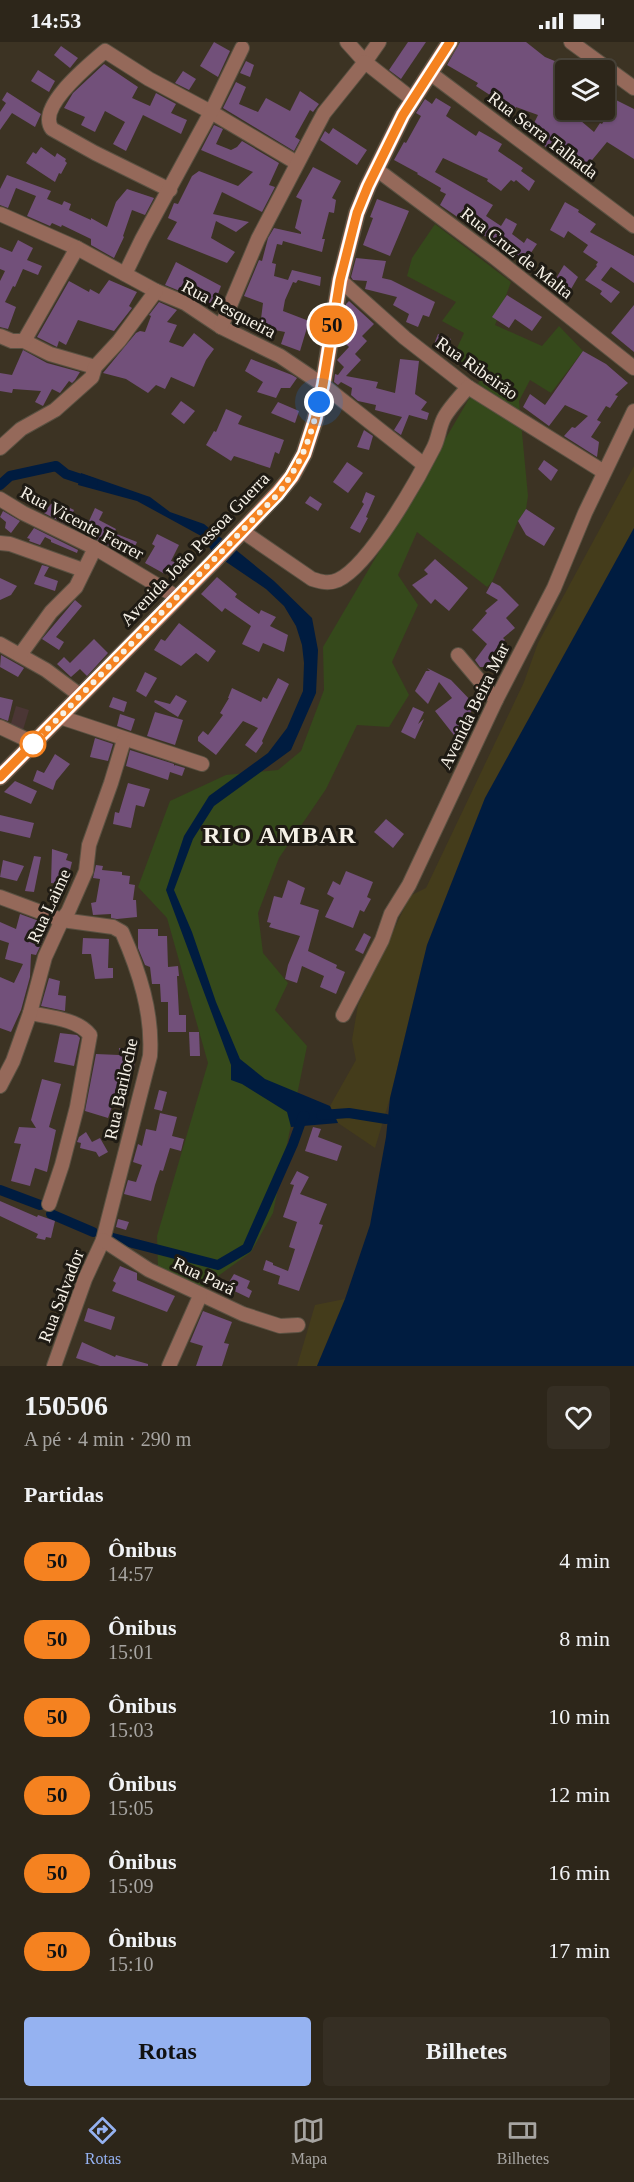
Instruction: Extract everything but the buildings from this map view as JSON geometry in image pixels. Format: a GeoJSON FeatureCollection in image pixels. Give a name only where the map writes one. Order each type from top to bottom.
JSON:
{"type":"FeatureCollection","features":[{"type":"Feature","properties":{"kind":"main road","name":"Avenida João Pessoa Guerra"},"geometry":{"type":"LineString","coordinates":[[0,777],[278,494],[291,477],[304,454],[323,385],[340,280],[357,213],[376,169],[412,99],[450,42]]}},
{"type":"Feature","properties":{"kind":"street"},"geometry":{"type":"LineString","coordinates":[[347,42],[365,62],[412,99]]}},
{"type":"Feature","properties":{"kind":"street"},"geometry":{"type":"LineString","coordinates":[[221,327],[258,238],[324,113],[379,42]]}},
{"type":"Feature","properties":{"kind":"street"},"geometry":{"type":"LineString","coordinates":[[571,42],[634,88]]}},
{"type":"Feature","properties":{"kind":"street"},"geometry":{"type":"LineString","coordinates":[[125,274],[142,238],[211,112],[242,48]]}},
{"type":"Feature","properties":{"kind":"street"},"geometry":{"type":"LineString","coordinates":[[170,190],[52,129],[48,120],[49,112],[56,100],[105,51],[149,79],[211,112],[297,163]]}},
{"type":"Feature","properties":{"kind":"street","name":"Rua Serra Talhada"},"geometry":{"type":"LineString","coordinates":[[430,73],[634,226]]}},
{"type":"Feature","properties":{"kind":"street","name":"Rua Cruz de Malta"},"geometry":{"type":"LineString","coordinates":[[376,169],[494,257],[634,368]]}},
{"type":"Feature","properties":{"kind":"street","name":"Rua Pesqueira"},"geometry":{"type":"LineString","coordinates":[[0,214],[77,248],[156,291],[185,303],[221,327],[280,356],[323,385],[423,464]]}},
{"type":"Feature","properties":{"kind":"street"},"geometry":{"type":"LineString","coordinates":[[24,341],[77,248]]}},
{"type":"Feature","properties":{"kind":"street","name":"Rua Ribeirão"},"geometry":{"type":"LineString","coordinates":[[340,280],[405,338],[468,387],[604,472]]}},
{"type":"Feature","properties":{"kind":"street"},"geometry":{"type":"LineString","coordinates":[[0,448],[21,429],[55,410],[92,377],[95,367],[119,341],[156,291]]}},
{"type":"Feature","properties":{"kind":"street"},"geometry":{"type":"LineString","coordinates":[[0,336],[12,341],[24,341],[50,354],[95,367]]}},
{"type":"Feature","properties":{"kind":"street"},"geometry":{"type":"LineString","coordinates":[[242,531],[312,579],[325,583],[337,581],[351,572],[366,557],[411,489],[435,446],[445,417],[468,387]]}},
{"type":"Feature","properties":{"kind":"street","name":"Avenida Beira Mar"},"geometry":{"type":"LineString","coordinates":[[343,1015],[382,940],[391,914],[409,885],[496,700],[554,588],[604,472],[634,411]]}},
{"type":"Feature","properties":{"kind":"street","name":"Rua Vicente Ferrer"},"geometry":{"type":"LineString","coordinates":[[0,499],[23,513],[95,548],[177,597]]}},
{"type":"Feature","properties":{"kind":"street"},"geometry":{"type":"LineString","coordinates":[[0,543],[10,544],[83,570]]}},
{"type":"Feature","properties":{"kind":"street"},"geometry":{"type":"LineString","coordinates":[[20,655],[51,612],[76,587],[95,548]]}},
{"type":"Feature","properties":{"kind":"street"},"geometry":{"type":"LineString","coordinates":[[0,644],[63,680],[81,696]]}},
{"type":"Feature","properties":{"kind":"street"},"geometry":{"type":"LineString","coordinates":[[458,655],[496,700]]}},
{"type":"Feature","properties":{"kind":"street"},"geometry":{"type":"LineString","coordinates":[[60,717],[202,764]]}},
{"type":"Feature","properties":{"kind":"street"},"geometry":{"type":"LineString","coordinates":[[0,727],[34,743]]}},
{"type":"Feature","properties":{"kind":"street","name":"Rua Laime"},"geometry":{"type":"LineString","coordinates":[[0,1086],[30,1013],[45,957],[62,920],[69,912],[86,870],[90,845],[124,740]]}},
{"type":"Feature","properties":{"kind":"street","name":"Rua Bariloche"},"geometry":{"type":"LineString","coordinates":[[0,897],[62,920],[113,927],[122,932],[135,963],[150,1018],[152,1036],[150,1056],[103,1240]]}},
{"type":"Feature","properties":{"kind":"street"},"geometry":{"type":"LineString","coordinates":[[30,1013],[84,1028],[90,1035],[77,1107],[49,1204]]}},
{"type":"Feature","properties":{"kind":"street","name":"Rua Pará"},"geometry":{"type":"LineString","coordinates":[[103,1240],[149,1270],[200,1296],[262,1321],[280,1326],[298,1325]]}},
{"type":"Feature","properties":{"kind":"street","name":"Rua Salvador"},"geometry":{"type":"LineString","coordinates":[[54,1366],[85,1279],[103,1240]]}},
{"type":"Feature","properties":{"kind":"street"},"geometry":{"type":"LineString","coordinates":[[169,1366],[200,1296]]}},
{"type":"Feature","properties":{"kind":"shaded area"},"geometry":{"type":"Polygon","coordinates":[[[16,706],[29,710],[23,730],[10,727],[16,706]]]}},
{"type":"Feature","properties":{"kind":"green space"},"geometry":{"type":"Polygon","coordinates":[[[435,224],[511,282],[495,325],[542,346],[559,326],[583,351],[551,393],[530,380],[519,401],[528,496],[526,509],[518,521],[492,582],[487,587],[417,532],[398,575],[418,605],[392,662],[409,695],[389,727],[357,725],[326,789],[279,858],[258,913],[263,953],[288,983],[275,1010],[307,1046],[273,1213],[251,1252],[199,1290],[158,1268],[157,1236],[208,1063],[167,918],[138,887],[170,801],[226,775],[278,770],[301,751],[324,690],[323,647],[480,380],[452,359],[464,333],[442,321],[456,302],[407,276],[412,258],[435,224]]]}},
{"type":"Feature","properties":{"kind":"sand"},"geometry":{"type":"Polygon","coordinates":[[[634,466],[634,528],[485,798],[427,945],[390,1098],[375,1148],[338,1123],[330,1106],[356,1060],[352,1040],[358,1005],[410,896],[426,888],[524,682],[538,643],[634,466]]]}},
{"type":"Feature","properties":{"kind":"sand"},"geometry":{"type":"Polygon","coordinates":[[[345,1299],[317,1366],[297,1366],[315,1305],[345,1299]]]}},
{"type":"Feature","properties":{"kind":"water"},"geometry":{"type":"Polygon","coordinates":[[[81,473],[150,497],[170,512],[204,524],[274,581],[312,618],[318,650],[316,693],[291,750],[214,806],[193,839],[174,890],[240,1059],[265,1079],[330,1106],[338,1123],[291,1127],[287,1112],[242,1084],[231,1080],[231,1065],[166,890],[184,836],[209,796],[268,753],[287,728],[303,691],[304,663],[302,645],[296,626],[284,606],[266,589],[213,553],[203,537],[137,501],[78,485],[81,473]]]}},
{"type":"Feature","properties":{"kind":"water"},"geometry":{"type":"Polygon","coordinates":[[[634,528],[634,1366],[317,1366],[345,1299],[370,1225],[386,1137],[390,1098],[427,945],[485,798],[634,528]]]}},
{"type":"Feature","properties":{"kind":"waterway"},"geometry":{"type":"LineString","coordinates":[[0,485],[10,476],[56,466],[66,474],[93,483]]}},
{"type":"Feature","properties":{"kind":"waterway"},"geometry":{"type":"LineString","coordinates":[[321,1115],[349,1113],[386,1119]]}},
{"type":"Feature","properties":{"kind":"waterway"},"geometry":{"type":"LineString","coordinates":[[113,1238],[218,1265],[247,1248],[303,1116],[305,1116]]}},
{"type":"Feature","properties":{"kind":"waterway"},"geometry":{"type":"LineString","coordinates":[[0,1190],[40,1205]]}},
{"type":"Feature","properties":{"kind":"waterway"},"geometry":{"type":"LineString","coordinates":[[51,1214],[93,1232]]}},
{"type":"Feature","properties":{"kind":"bus line","name":"50"},"geometry":{"type":"LineString","coordinates":[[0,777],[251,522],[291,477],[304,454],[315,420],[340,280],[357,213],[403,115],[450,42]]}},
{"type":"Feature","properties":{"kind":"district","name":"RIO AMBAR"},"geometry":{"type":"Point","coordinates":[280,835]}},
{"type":"Feature","properties":{"kind":"route"},"geometry":{"type":"LineString","coordinates":[[33,744],[278,494],[304,454],[319,402]]}}]}
